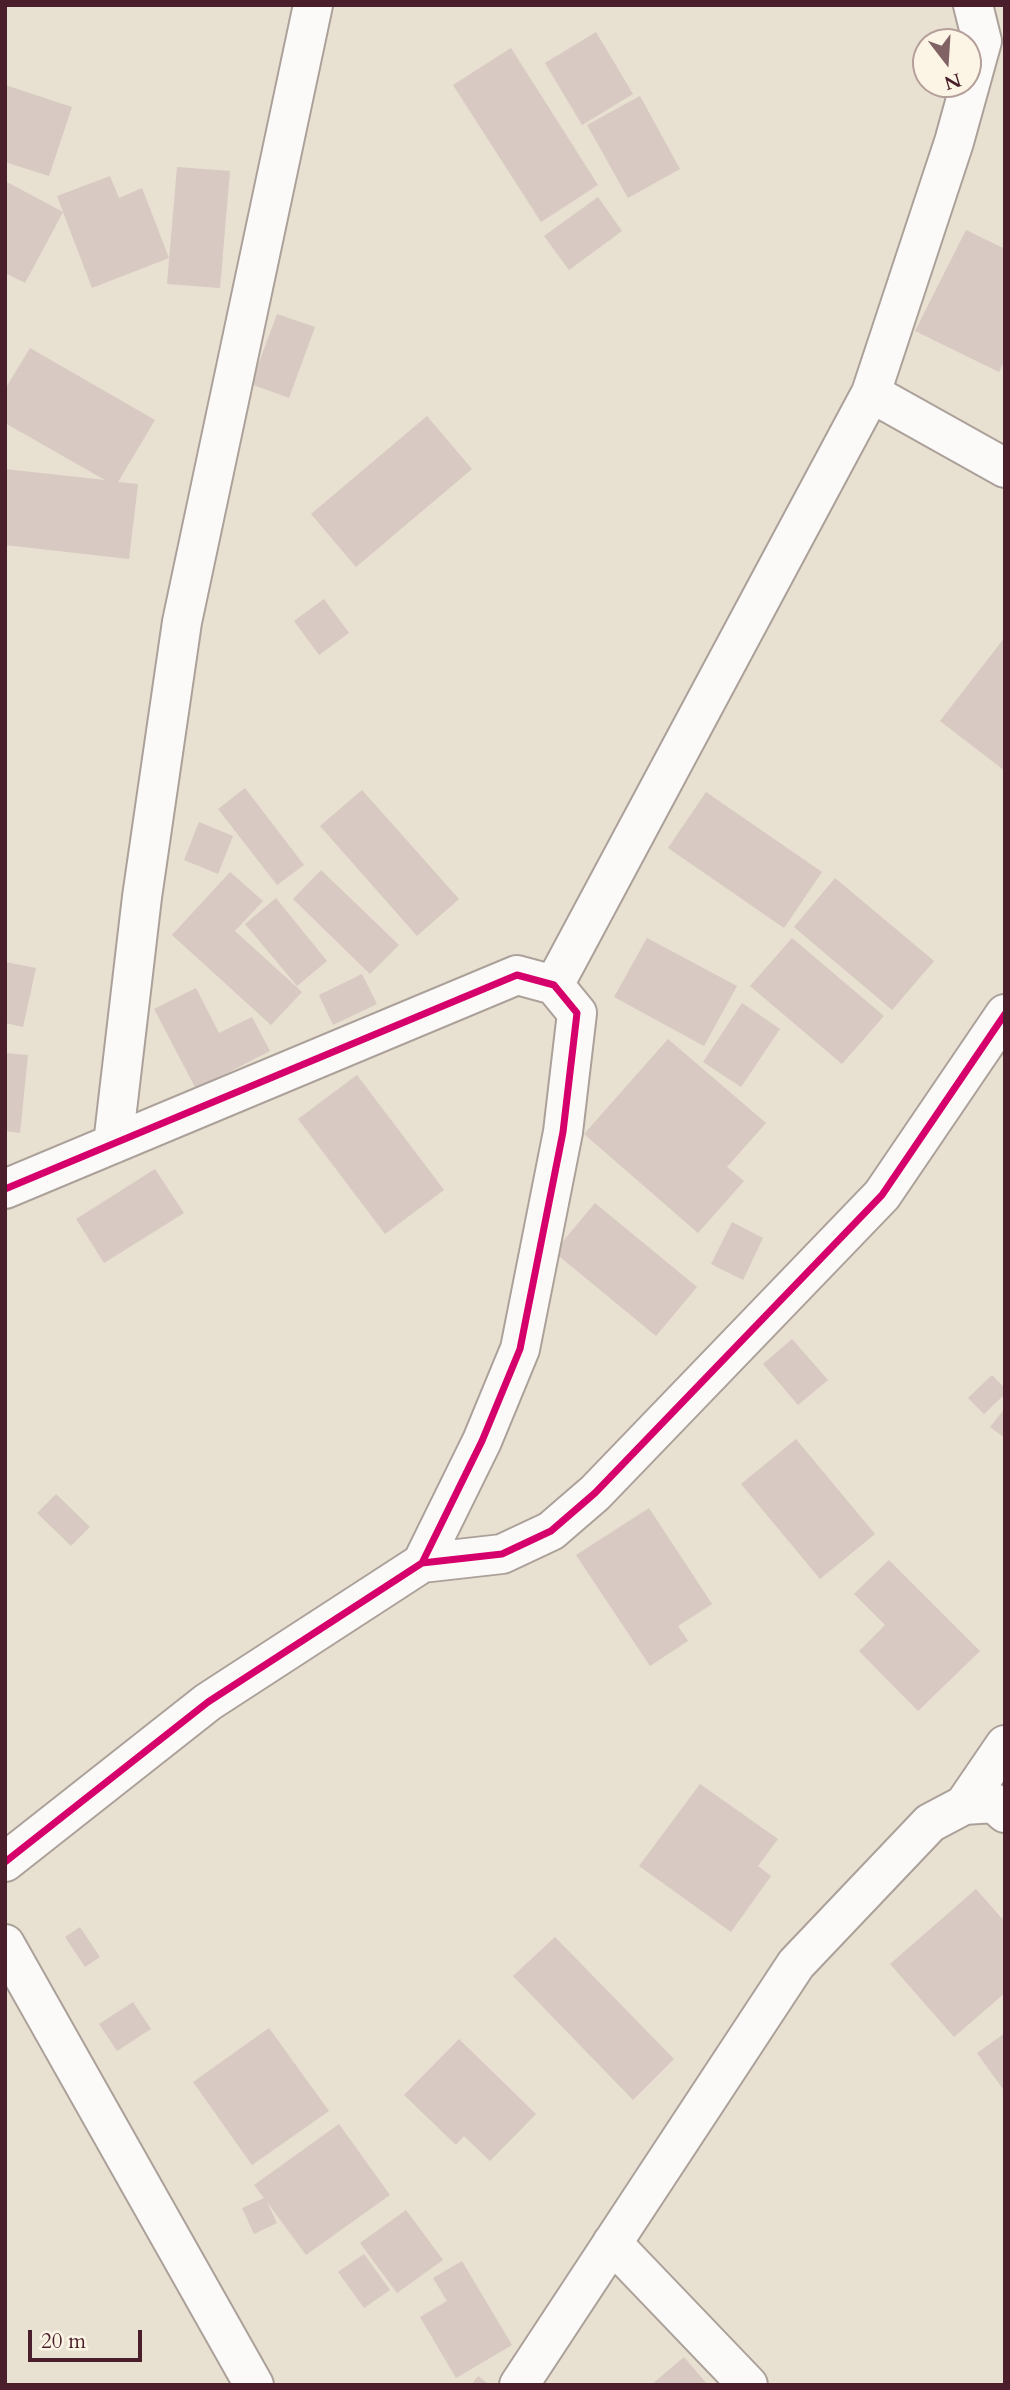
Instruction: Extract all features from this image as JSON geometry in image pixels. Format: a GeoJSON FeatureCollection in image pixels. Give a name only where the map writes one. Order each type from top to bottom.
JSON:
{"type":"FeatureCollection","features":[{"type":"Feature","properties":{"kind":"street"},"geometry":{"type":"LineString","coordinates":[[113,1144],[142,897],[183,622],[313,5]]}},
{"type":"Feature","properties":{"kind":"street"},"geometry":{"type":"LineString","coordinates":[[554,985],[871,393],[954,142],[982,41],[973,5]]}},
{"type":"Feature","properties":{"kind":"street"},"geometry":{"type":"LineString","coordinates":[[871,393],[1005,468]]}},
{"type":"Feature","properties":{"kind":"street"},"geometry":{"type":"LineString","coordinates":[[5,1189],[517,975],[554,985],[577,1013],[563,1132],[520,1349],[482,1441],[422,1563]]}},
{"type":"Feature","properties":{"kind":"street"},"geometry":{"type":"LineString","coordinates":[[5,1863],[208,1702],[422,1563],[502,1554],[551,1531],[595,1493],[883,1195],[1005,1014]]}},
{"type":"Feature","properties":{"kind":"street"},"geometry":{"type":"LineString","coordinates":[[964,1805],[1005,1745]]}},
{"type":"Feature","properties":{"kind":"street"},"geometry":{"type":"LineString","coordinates":[[519,2385],[796,1964],[930,1823],[964,1805],[994,1803],[1005,1813]]}},
{"type":"Feature","properties":{"kind":"street"},"geometry":{"type":"LineString","coordinates":[[5,1944],[254,2385]]}},
{"type":"Feature","properties":{"kind":"street"},"geometry":{"type":"LineString","coordinates":[[612,2244],[748,2385]]}},
{"type":"Feature","properties":{"kind":"building"},"geometry":{"type":"Polygon","coordinates":[[[596,32],[633,94],[582,125],[545,63],[596,32]]]}},
{"type":"Feature","properties":{"kind":"building"},"geometry":{"type":"Polygon","coordinates":[[[511,48],[598,185],[541,222],[453,85],[511,48]]]}},
{"type":"Feature","properties":{"kind":"building"},"geometry":{"type":"Polygon","coordinates":[[[5,85],[72,107],[49,176],[5,162],[5,85]]]}},
{"type":"Feature","properties":{"kind":"building"},"geometry":{"type":"Polygon","coordinates":[[[640,96],[680,169],[628,198],[587,125],[640,96]]]}},
{"type":"Feature","properties":{"kind":"building"},"geometry":{"type":"Polygon","coordinates":[[[177,167],[230,171],[220,288],[167,284],[177,167]]]}},
{"type":"Feature","properties":{"kind":"building"},"geometry":{"type":"Polygon","coordinates":[[[110,176],[119,198],[142,188],[169,258],[92,288],[57,196],[110,176]]]}},
{"type":"Feature","properties":{"kind":"building"},"geometry":{"type":"Polygon","coordinates":[[[5,181],[63,212],[25,283],[5,273],[5,181]]]}},
{"type":"Feature","properties":{"kind":"building"},"geometry":{"type":"Polygon","coordinates":[[[598,197],[622,231],[569,270],[544,236],[598,197]]]}},
{"type":"Feature","properties":{"kind":"building"},"geometry":{"type":"Polygon","coordinates":[[[966,230],[1005,249],[1005,360],[999,372],[915,331],[966,230]]]}},
{"type":"Feature","properties":{"kind":"building"},"geometry":{"type":"Polygon","coordinates":[[[277,314],[315,327],[289,398],[251,384],[277,314]]]}},
{"type":"Feature","properties":{"kind":"building"},"geometry":{"type":"Polygon","coordinates":[[[30,348],[155,420],[118,482],[138,484],[129,559],[5,545],[5,469],[105,480],[5,423],[5,389],[30,348]]]}},
{"type":"Feature","properties":{"kind":"building"},"geometry":{"type":"Polygon","coordinates":[[[427,416],[472,469],[356,567],[311,514],[427,416]]]}},
{"type":"Feature","properties":{"kind":"building"},"geometry":{"type":"Polygon","coordinates":[[[324,599],[349,633],[319,655],[294,621],[324,599]]]}},
{"type":"Feature","properties":{"kind":"building"},"geometry":{"type":"Polygon","coordinates":[[[1005,637],[1005,771],[940,721],[1005,637]]]}},
{"type":"Feature","properties":{"kind":"building"},"geometry":{"type":"Polygon","coordinates":[[[245,788],[304,865],[277,885],[218,809],[245,788]]]}},
{"type":"Feature","properties":{"kind":"building"},"geometry":{"type":"Polygon","coordinates":[[[362,790],[459,899],[417,936],[320,826],[362,790]]]}},
{"type":"Feature","properties":{"kind":"building"},"geometry":{"type":"Polygon","coordinates":[[[706,792],[822,872],[784,928],[668,848],[706,792]]]}},
{"type":"Feature","properties":{"kind":"building"},"geometry":{"type":"Polygon","coordinates":[[[199,822],[233,836],[218,874],[184,860],[199,822]]]}},
{"type":"Feature","properties":{"kind":"building"},"geometry":{"type":"Polygon","coordinates":[[[321,870],[399,945],[370,974],[293,899],[321,870]]]}},
{"type":"Feature","properties":{"kind":"building"},"geometry":{"type":"Polygon","coordinates":[[[230,872],[263,901],[235,931],[302,992],[271,1025],[172,935],[230,872]]]}},
{"type":"Feature","properties":{"kind":"building"},"geometry":{"type":"Polygon","coordinates":[[[835,878],[934,961],[892,1010],[794,927],[835,878]]]}},
{"type":"Feature","properties":{"kind":"building"},"geometry":{"type":"Polygon","coordinates":[[[276,898],[327,961],[297,986],[245,924],[276,898]]]}},
{"type":"Feature","properties":{"kind":"building"},"geometry":{"type":"Polygon","coordinates":[[[647,938],[737,986],[704,1046],[614,997],[647,938]]]}},
{"type":"Feature","properties":{"kind":"building"},"geometry":{"type":"Polygon","coordinates":[[[792,938],[884,1016],[842,1064],[750,986],[792,938]]]}},
{"type":"Feature","properties":{"kind":"building"},"geometry":{"type":"Polygon","coordinates":[[[5,962],[36,968],[23,1027],[5,1023],[5,962]]]}},
{"type":"Feature","properties":{"kind":"building"},"geometry":{"type":"Polygon","coordinates":[[[362,974],[377,1004],[333,1025],[319,995],[362,974]]]}},
{"type":"Feature","properties":{"kind":"building"},"geometry":{"type":"Polygon","coordinates":[[[196,988],[219,1033],[252,1017],[270,1051],[196,1089],[154,1009],[196,988]]]}},
{"type":"Feature","properties":{"kind":"building"},"geometry":{"type":"Polygon","coordinates":[[[742,1003],[780,1029],[741,1087],[703,1062],[742,1003]]]}},
{"type":"Feature","properties":{"kind":"building"},"geometry":{"type":"Polygon","coordinates":[[[668,1039],[766,1123],[727,1167],[744,1181],[698,1233],[584,1134],[668,1039]]]}},
{"type":"Feature","properties":{"kind":"building"},"geometry":{"type":"Polygon","coordinates":[[[5,1053],[28,1055],[20,1133],[5,1131],[5,1053]]]}},
{"type":"Feature","properties":{"kind":"building"},"geometry":{"type":"Polygon","coordinates":[[[357,1075],[444,1190],[385,1234],[298,1119],[357,1075]]]}},
{"type":"Feature","properties":{"kind":"building"},"geometry":{"type":"Polygon","coordinates":[[[155,1169],[184,1213],[104,1263],[76,1219],[155,1169]]]}},
{"type":"Feature","properties":{"kind":"building"},"geometry":{"type":"Polygon","coordinates":[[[595,1203],[697,1287],[656,1336],[554,1252],[595,1203]]]}},
{"type":"Feature","properties":{"kind":"building"},"geometry":{"type":"Polygon","coordinates":[[[732,1222],[763,1238],[743,1280],[711,1264],[732,1222]]]}},
{"type":"Feature","properties":{"kind":"building"},"geometry":{"type":"Polygon","coordinates":[[[792,1339],[828,1380],[798,1405],[763,1364],[792,1339]]]}},
{"type":"Feature","properties":{"kind":"building"},"geometry":{"type":"Polygon","coordinates":[[[992,1375],[1005,1388],[1005,1394],[984,1414],[968,1398],[992,1375]]]}},
{"type":"Feature","properties":{"kind":"building"},"geometry":{"type":"Polygon","coordinates":[[[1005,1408],[1005,1438],[990,1427],[1005,1408]]]}},
{"type":"Feature","properties":{"kind":"building"},"geometry":{"type":"Polygon","coordinates":[[[796,1439],[875,1534],[820,1579],[741,1484],[796,1439]]]}},
{"type":"Feature","properties":{"kind":"building"},"geometry":{"type":"Polygon","coordinates":[[[56,1494],[90,1527],[71,1546],[37,1513],[56,1494]]]}},
{"type":"Feature","properties":{"kind":"building"},"geometry":{"type":"Polygon","coordinates":[[[649,1508],[712,1604],[678,1626],[688,1641],[650,1666],[576,1555],[649,1508]]]}},
{"type":"Feature","properties":{"kind":"building"},"geometry":{"type":"Polygon","coordinates":[[[889,1560],[980,1651],[918,1711],[859,1651],[885,1625],[854,1594],[889,1560]]]}},
{"type":"Feature","properties":{"kind":"building"},"geometry":{"type":"Polygon","coordinates":[[[700,1784],[778,1839],[758,1866],[771,1876],[731,1932],[639,1866],[700,1784]]]}},
{"type":"Feature","properties":{"kind":"building"},"geometry":{"type":"Polygon","coordinates":[[[976,1889],[1005,1922],[1005,1993],[954,2037],[890,1964],[976,1889]]]}},
{"type":"Feature","properties":{"kind":"building"},"geometry":{"type":"Polygon","coordinates":[[[80,1927],[100,1957],[85,1967],[65,1937],[80,1927]]]}},
{"type":"Feature","properties":{"kind":"building"},"geometry":{"type":"Polygon","coordinates":[[[555,1937],[674,2059],[633,2100],[513,1976],[555,1937]]]}},
{"type":"Feature","properties":{"kind":"building"},"geometry":{"type":"Polygon","coordinates":[[[133,2002],[151,2029],[117,2051],[99,2024],[133,2002]]]}},
{"type":"Feature","properties":{"kind":"building"},"geometry":{"type":"Polygon","coordinates":[[[269,2028],[329,2111],[252,2165],[193,2082],[269,2028]]]}},
{"type":"Feature","properties":{"kind":"building"},"geometry":{"type":"Polygon","coordinates":[[[1005,2033],[1005,2092],[977,2053],[1005,2033]]]}},
{"type":"Feature","properties":{"kind":"building"},"geometry":{"type":"Polygon","coordinates":[[[459,2039],[536,2114],[490,2161],[464,2136],[456,2145],[404,2095],[459,2039]]]}},
{"type":"Feature","properties":{"kind":"building"},"geometry":{"type":"Polygon","coordinates":[[[339,2124],[390,2195],[306,2255],[267,2202],[277,2223],[254,2234],[242,2208],[264,2198],[254,2185],[339,2124]]]}},
{"type":"Feature","properties":{"kind":"building"},"geometry":{"type":"Polygon","coordinates":[[[406,2210],[443,2260],[397,2293],[360,2243],[406,2210]]]}},
{"type":"Feature","properties":{"kind":"building"},"geometry":{"type":"Polygon","coordinates":[[[364,2254],[390,2290],[364,2308],[338,2272],[364,2254]]]}},
{"type":"Feature","properties":{"kind":"building"},"geometry":{"type":"Polygon","coordinates":[[[462,2261],[512,2345],[456,2378],[420,2317],[447,2301],[433,2278],[462,2261]]]}},
{"type":"Feature","properties":{"kind":"building"},"geometry":{"type":"Polygon","coordinates":[[[684,2357],[708,2385],[651,2385],[684,2357]]]}},
{"type":"Feature","properties":{"kind":"building"},"geometry":{"type":"Polygon","coordinates":[[[478,2376],[490,2385],[471,2385],[478,2376]]]}},
{"type":"Feature","properties":{"kind":"cycle path"},"geometry":{"type":"LineString","coordinates":[[5,1189],[517,975],[554,985],[577,1013],[563,1132],[520,1349],[482,1441],[422,1563]]}},
{"type":"Feature","properties":{"kind":"cycle path"},"geometry":{"type":"LineString","coordinates":[[5,1862],[208,1702],[422,1563],[502,1554],[551,1531],[595,1493],[882,1195],[1005,1014]]}}]}
